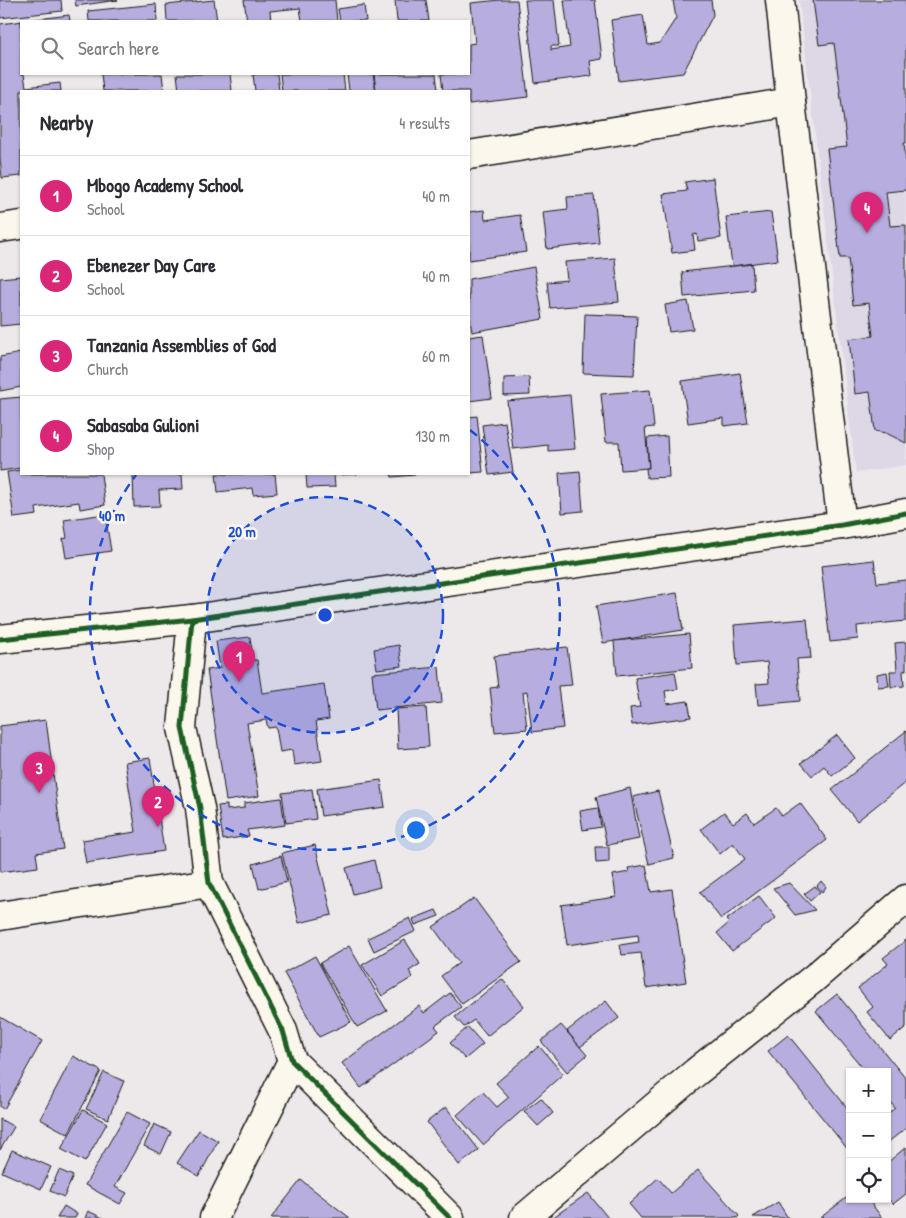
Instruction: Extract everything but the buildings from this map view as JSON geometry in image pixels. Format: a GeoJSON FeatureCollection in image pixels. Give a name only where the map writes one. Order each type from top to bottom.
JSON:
{"type":"FeatureCollection","features":[{"type":"Feature","properties":{"kind":"street"},"geometry":{"type":"LineString","coordinates":[[780,0],[842,525]]}},
{"type":"Feature","properties":{"kind":"street"},"geometry":{"type":"LineString","coordinates":[[470,155],[791,102]]}},
{"type":"Feature","properties":{"kind":"street"},"geometry":{"type":"LineString","coordinates":[[0,228],[20,225]]}},
{"type":"Feature","properties":{"kind":"street"},"geometry":{"type":"LineString","coordinates":[[0,639],[192,618],[842,525],[906,513]]}},
{"type":"Feature","properties":{"kind":"street"},"geometry":{"type":"LineString","coordinates":[[192,618],[182,728],[200,808],[209,882],[283,1031],[292,1061],[450,1218]]}},
{"type":"Feature","properties":{"kind":"street"},"geometry":{"type":"LineString","coordinates":[[0,916],[209,882]]}},
{"type":"Feature","properties":{"kind":"street"},"geometry":{"type":"LineString","coordinates":[[524,1218],[696,1072],[814,979],[906,899]]}},
{"type":"Feature","properties":{"kind":"street"},"geometry":{"type":"LineString","coordinates":[[214,1218],[292,1061]]}},
{"type":"Feature","properties":{"kind":"shaded area"},"geometry":{"type":"Polygon","coordinates":[[[799,0],[906,0],[906,465],[856,473],[799,0]]]}},
{"type":"Feature","properties":{"kind":"cycle path"},"geometry":{"type":"LineString","coordinates":[[0,639],[192,619],[842,525],[906,513]]}},
{"type":"Feature","properties":{"kind":"cycle path"},"geometry":{"type":"LineString","coordinates":[[192,619],[182,728],[200,808],[209,883],[283,1031],[292,1061],[450,1218]]}},
{"type":"Feature","properties":{"kind":"place","name":"Sabasaba Gulioni"},"geometry":{"type":"Point","coordinates":[867,233]}},
{"type":"Feature","properties":{"kind":"place","name":"Mbogo Academy School"},"geometry":{"type":"Point","coordinates":[239,682]}},
{"type":"Feature","properties":{"kind":"place","name":"Tanzania Assemblies of God"},"geometry":{"type":"Point","coordinates":[39,793]}},
{"type":"Feature","properties":{"kind":"place","name":"Ebenezer Day Care"},"geometry":{"type":"Point","coordinates":[158,827]}}]}
